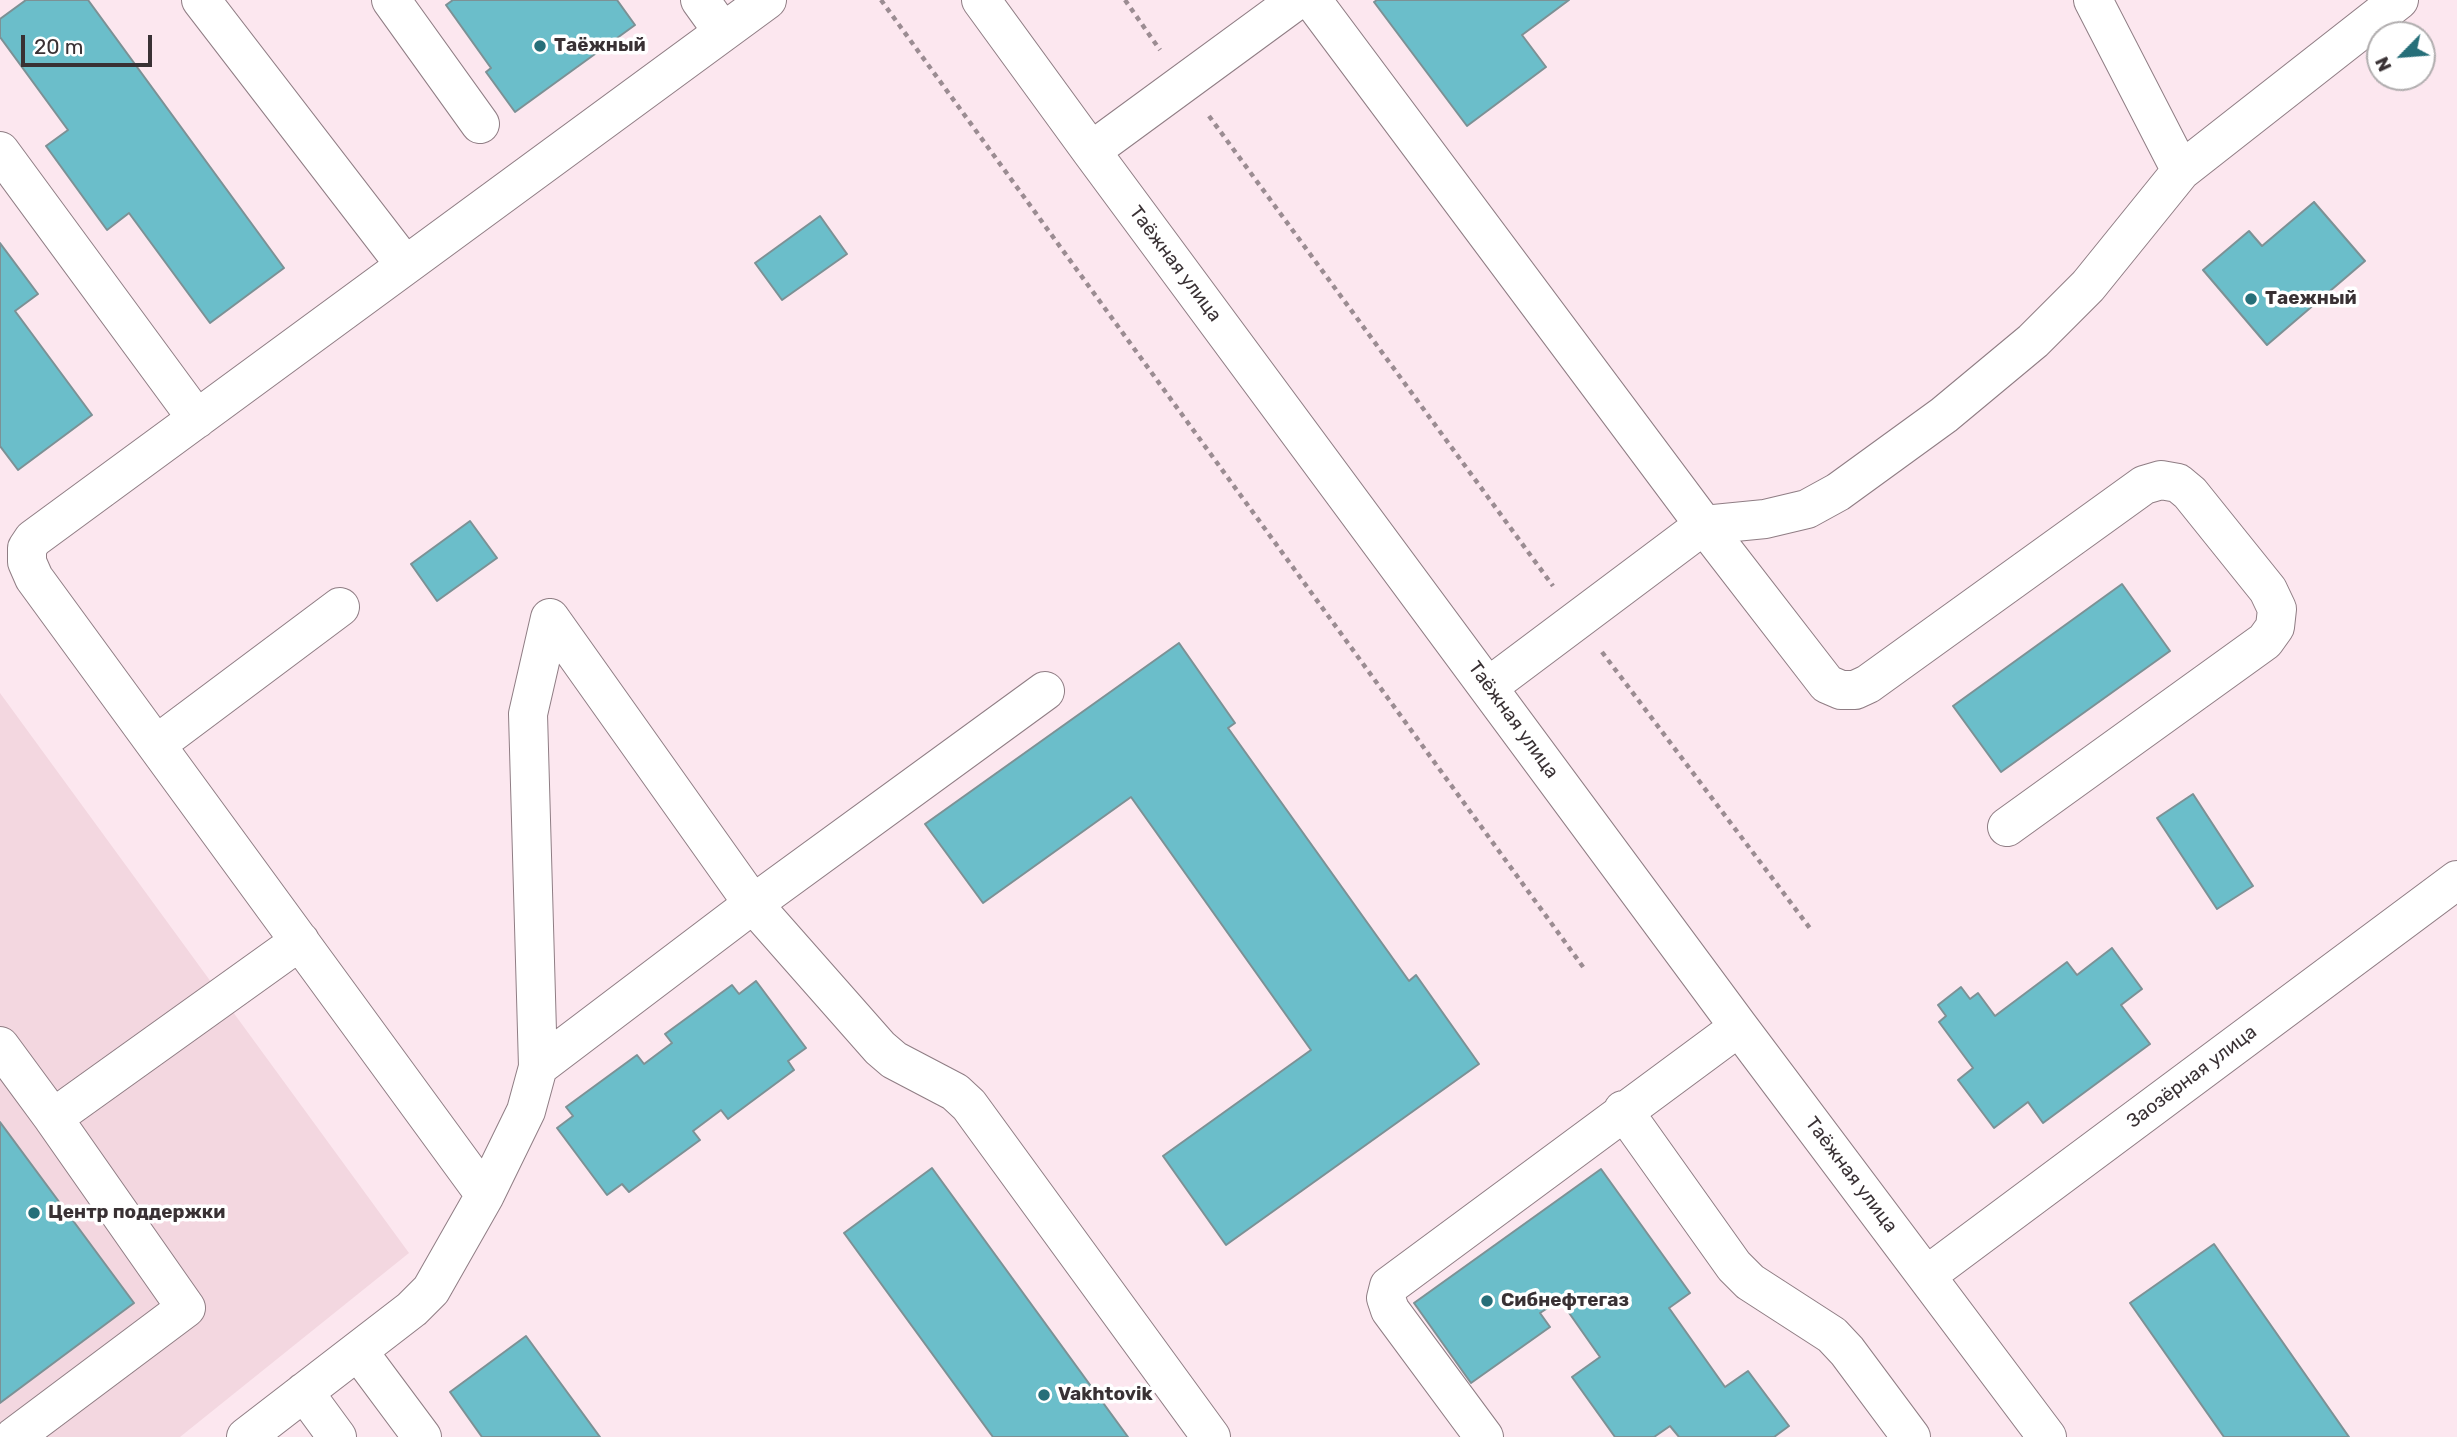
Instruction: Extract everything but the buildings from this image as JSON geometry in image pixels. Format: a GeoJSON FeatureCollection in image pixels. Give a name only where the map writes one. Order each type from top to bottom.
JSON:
{"type":"FeatureCollection","features":[{"type":"Feature","properties":{"kind":"street"},"geometry":{"type":"LineString","coordinates":[[201,0],[405,265]]}},
{"type":"Feature","properties":{"kind":"street"},"geometry":{"type":"LineString","coordinates":[[391,0],[480,124]]}},
{"type":"Feature","properties":{"kind":"street"},"geometry":{"type":"LineString","coordinates":[[700,0],[723,32]]}},
{"type":"Feature","properties":{"kind":"street"},"geometry":{"type":"LineString","coordinates":[[485,1195],[34,578],[27,562],[27,548],[33,539],[767,0]]}},
{"type":"Feature","properties":{"kind":"street","name":"Таёжная улица"},"geometry":{"type":"LineString","coordinates":[[981,0],[1739,1027],[2048,1437]]}},
{"type":"Feature","properties":{"kind":"street"},"geometry":{"type":"LineString","coordinates":[[2093,0],[2180,171]]}},
{"type":"Feature","properties":{"kind":"street"},"geometry":{"type":"LineString","coordinates":[[1488,687],[1704,525],[1765,519],[1807,509],[1838,492],[1944,415],[2033,341],[2088,286],[2180,171],[2399,0]]}},
{"type":"Feature","properties":{"kind":"street"},"geometry":{"type":"LineString","coordinates":[[1091,151],[1289,3],[1827,684],[1841,690],[1855,690],[1868,684],[2144,485],[2161,480],[2178,483],[2190,493],[2268,590],[2277,610],[2275,627],[2265,642],[2007,827]]}},
{"type":"Feature","properties":{"kind":"street"},"geometry":{"type":"LineString","coordinates":[[0,151],[197,419]]}},
{"type":"Feature","properties":{"kind":"street"},"geometry":{"type":"LineString","coordinates":[[157,744],[340,607]]}},
{"type":"Feature","properties":{"kind":"street"},"geometry":{"type":"LineString","coordinates":[[246,1437],[412,1309],[431,1290],[485,1195],[526,1111],[538,1067],[528,714],[550,618],[753,904],[880,1048],[894,1060],[955,1092],[969,1105],[1211,1437]]}},
{"type":"Feature","properties":{"kind":"street"},"geometry":{"type":"LineString","coordinates":[[538,1067],[753,904],[1045,691]]}},
{"type":"Feature","properties":{"kind":"street","name":"Заозёрная улица"},"geometry":{"type":"LineString","coordinates":[[1927,1275],[2457,880]]}},
{"type":"Feature","properties":{"kind":"street"},"geometry":{"type":"LineString","coordinates":[[54,1118],[300,941]]}},
{"type":"Feature","properties":{"kind":"street"},"geometry":{"type":"LineString","coordinates":[[1484,1437],[1390,1310],[1386,1298],[1389,1286],[1623,1110],[1739,1027]]}},
{"type":"Feature","properties":{"kind":"street"},"geometry":{"type":"LineString","coordinates":[[0,1046],[54,1118],[186,1308],[14,1437]]}},
{"type":"Feature","properties":{"kind":"street"},"geometry":{"type":"LineString","coordinates":[[1623,1110],[1734,1266],[1750,1282],[1832,1335],[1911,1437]]}},
{"type":"Feature","properties":{"kind":"street"},"geometry":{"type":"LineString","coordinates":[[358,1351],[422,1437]]}},
{"type":"Feature","properties":{"kind":"street"},"geometry":{"type":"LineString","coordinates":[[304,1392],[337,1437]]}},
{"type":"Feature","properties":{"kind":"path"},"geometry":{"type":"LineString","coordinates":[[881,0],[1586,971]]}},
{"type":"Feature","properties":{"kind":"path"},"geometry":{"type":"LineString","coordinates":[[1125,0],[1577,620],[1812,931]]}},
{"type":"Feature","properties":{"kind":"shaded area"},"geometry":{"type":"Polygon","coordinates":[[[0,693],[409,1253],[180,1437],[0,1437],[0,693]]]}},
{"type":"Feature","properties":{"kind":"place","name":"Таёжный"},"geometry":{"type":"Point","coordinates":[540,46]}},
{"type":"Feature","properties":{"kind":"place","name":"Таежный"},"geometry":{"type":"Point","coordinates":[2251,299]}},
{"type":"Feature","properties":{"kind":"place","name":"Центр поддержки"},"geometry":{"type":"Point","coordinates":[34,1213]}},
{"type":"Feature","properties":{"kind":"place","name":"Сибнефтегаз"},"geometry":{"type":"Point","coordinates":[1487,1301]}},
{"type":"Feature","properties":{"kind":"place","name":"Vakhtovik"},"geometry":{"type":"Point","coordinates":[1044,1395]}}]}
